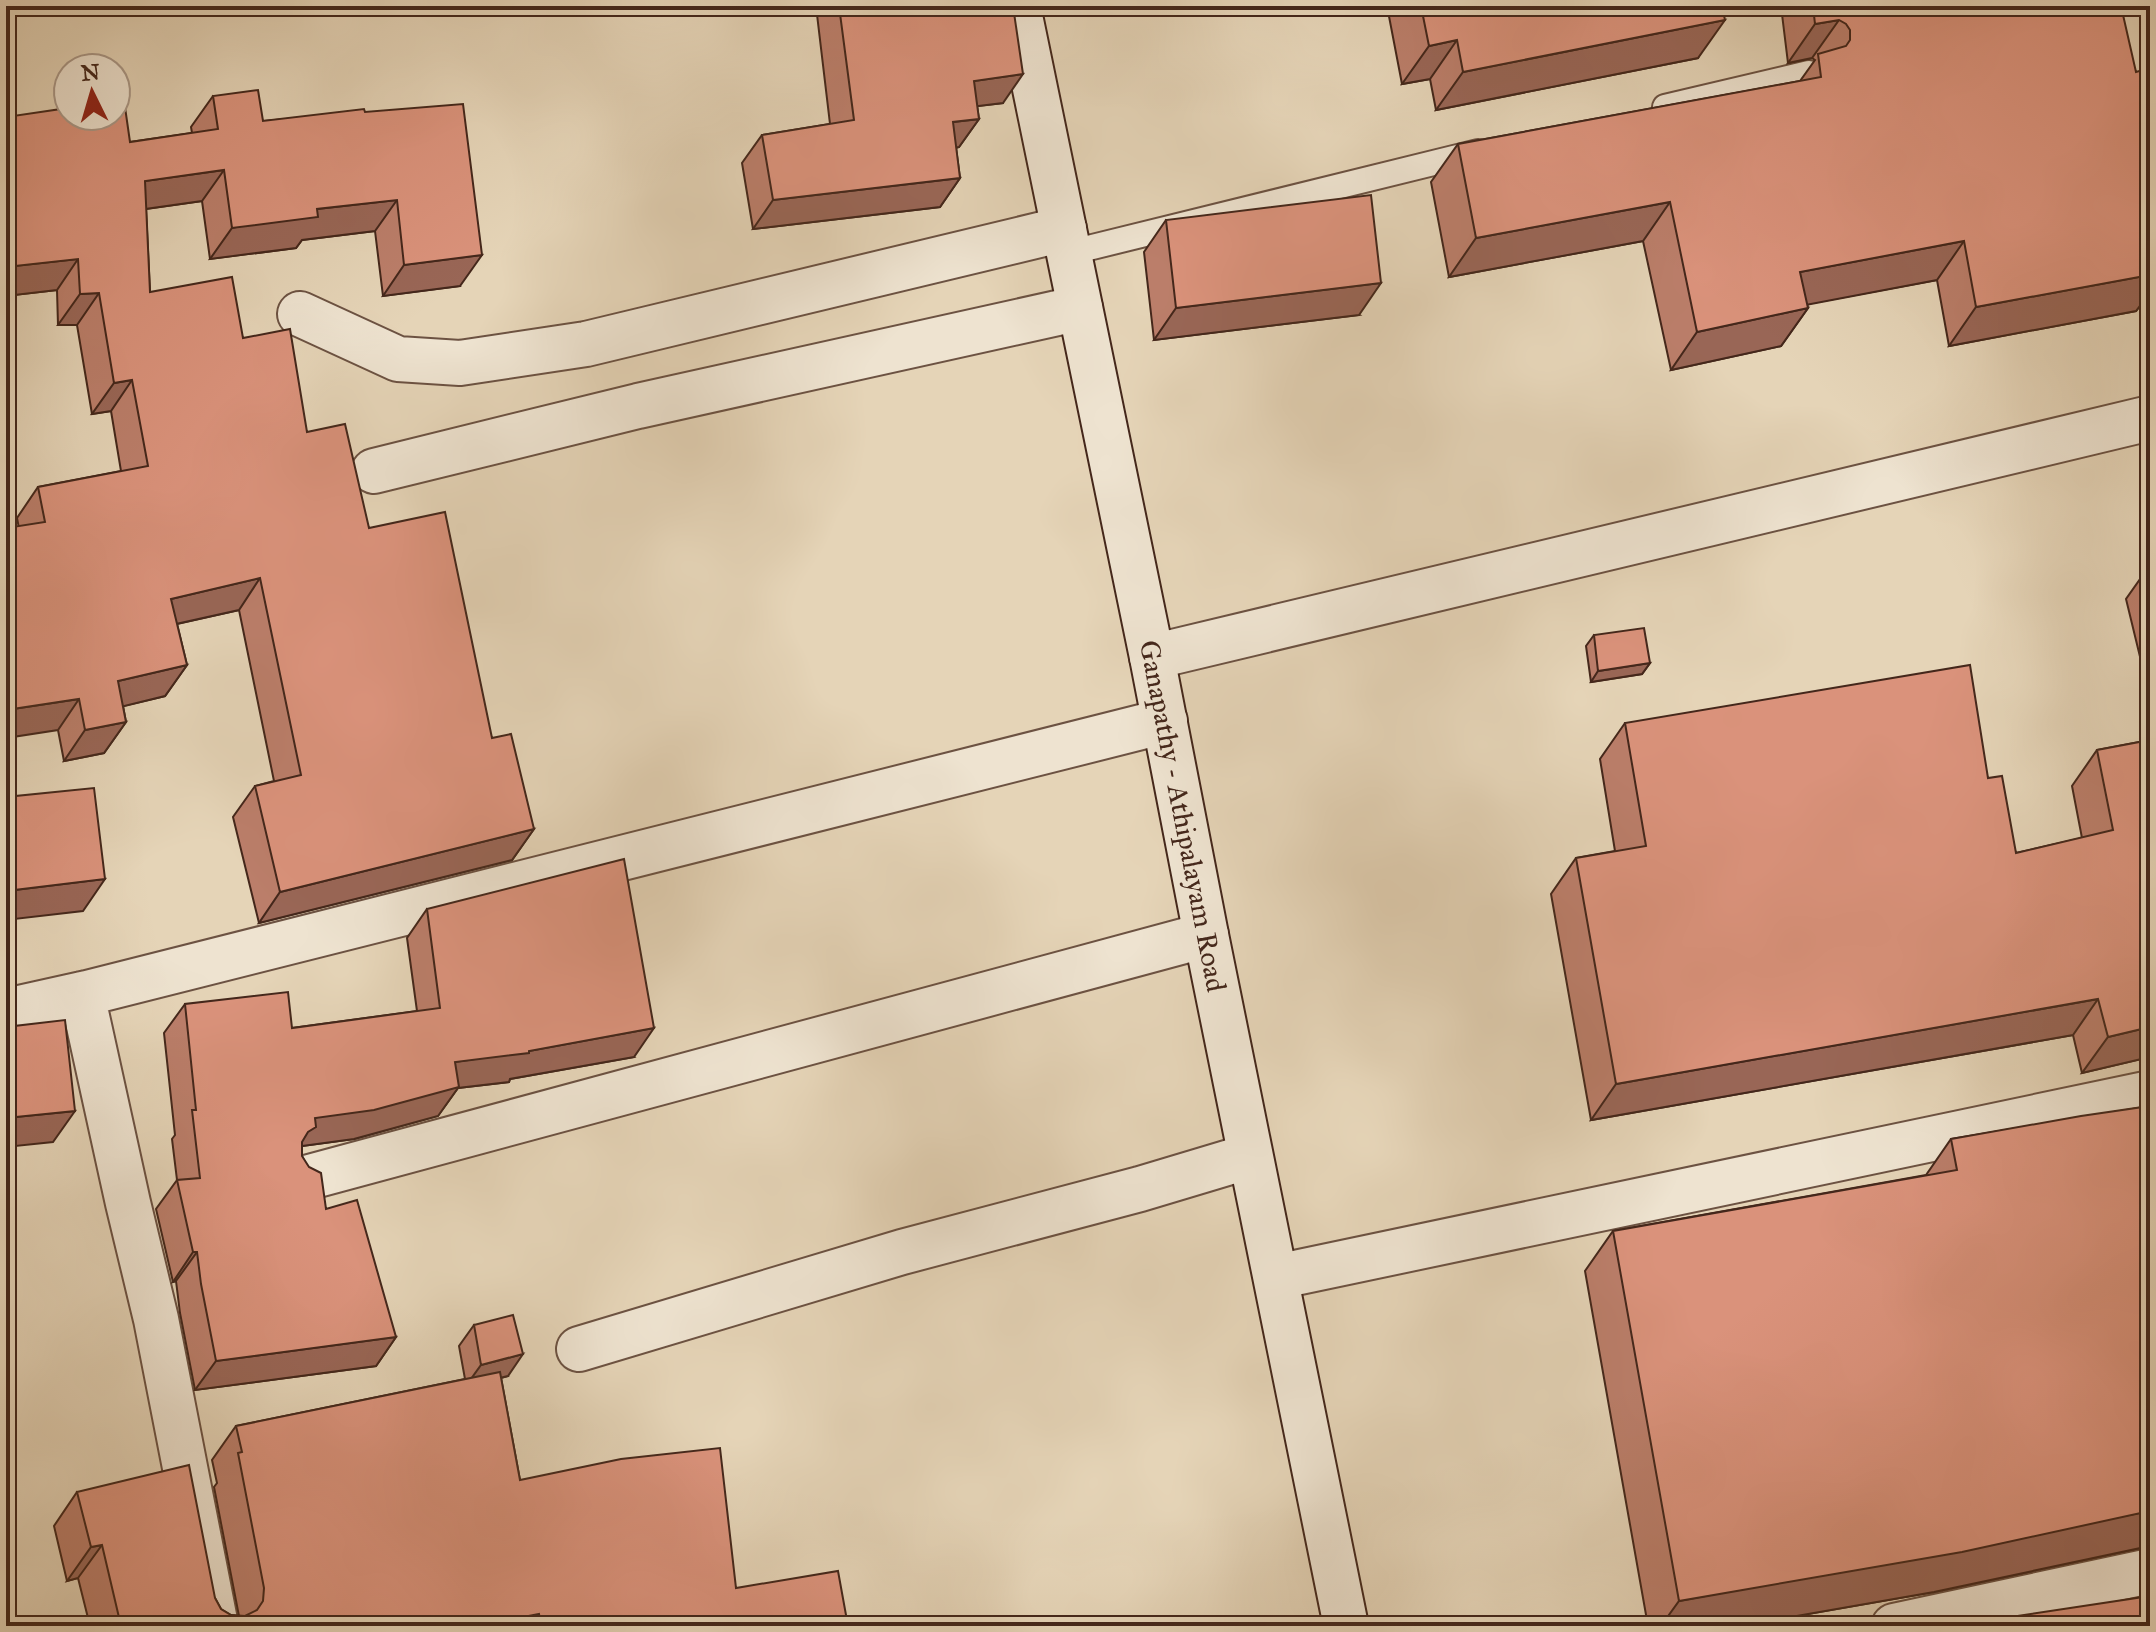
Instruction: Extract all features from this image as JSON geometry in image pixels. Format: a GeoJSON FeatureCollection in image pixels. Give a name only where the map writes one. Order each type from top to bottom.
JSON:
{"type":"FeatureCollection","features":[{"type":"Feature","properties":{"kind":"street","name":"Ganapathy - Athipalayam Road"},"geometry":{"type":"LineString","coordinates":[[1018,6],[1346,1626]]}},
{"type":"Feature","properties":{"kind":"street"},"geometry":{"type":"LineString","coordinates":[[300,314],[398,359],[460,363],[586,344],[1066,241]]}},
{"type":"Feature","properties":{"kind":"street"},"geometry":{"type":"LineString","coordinates":[[374,471],[638,406],[1080,308]]}},
{"type":"Feature","properties":{"kind":"street"},"geometry":{"type":"LineString","coordinates":[[1152,657],[2150,418]]}},
{"type":"Feature","properties":{"kind":"street"},"geometry":{"type":"LineString","coordinates":[[6,1011],[1165,721]]}},
{"type":"Feature","properties":{"kind":"street"},"geometry":{"type":"LineString","coordinates":[[306,1178],[1206,935]]}},
{"type":"Feature","properties":{"kind":"street"},"geometry":{"type":"LineString","coordinates":[[82,994],[156,1319],[216,1626]]}},
{"type":"Feature","properties":{"kind":"street"},"geometry":{"type":"LineString","coordinates":[[1276,1277],[2150,1093]]}},
{"type":"Feature","properties":{"kind":"street"},"geometry":{"type":"LineString","coordinates":[[579,1349],[902,1252],[1140,1189],[1250,1156]]}},
{"type":"Feature","properties":{"kind":"street"},"geometry":{"type":"LineString","coordinates":[[1894,1626],[2150,1571]]}},
{"type":"Feature","properties":{"kind":"lane"},"geometry":{"type":"LineString","coordinates":[[1642,113],[1809,73]]}},
{"type":"Feature","properties":{"kind":"lane"},"geometry":{"type":"LineString","coordinates":[[1066,241],[1506,145]]}},
{"type":"Feature","properties":{"kind":"building"},"geometry":{"type":"Polygon","coordinates":[[[839,6],[1013,6],[1023,74],[974,81],[979,119],[953,122],[960,178],[773,200],[762,135],[854,120],[839,6]]]}},
{"type":"Feature","properties":{"kind":"building"},"geometry":{"type":"Polygon","coordinates":[[[1421,6],[1722,6],[1725,20],[1463,72],[1457,40],[1429,46],[1421,6]]]}},
{"type":"Feature","properties":{"kind":"building"},"geometry":{"type":"Polygon","coordinates":[[[1813,6],[2121,6],[2136,72],[2150,68],[2150,275],[1976,307],[1964,241],[1800,272],[1808,308],[1697,332],[1670,202],[1476,238],[1458,144],[1821,77],[1818,54],[1846,46],[1850,40],[1850,30],[1839,20],[1815,24],[1813,6]]]}},
{"type":"Feature","properties":{"kind":"building"},"geometry":{"type":"Polygon","coordinates":[[[258,90],[263,121],[364,109],[365,112],[463,104],[482,255],[404,265],[397,200],[317,209],[318,217],[232,228],[224,170],[145,181],[150,292],[232,277],[243,338],[290,329],[307,432],[345,424],[369,528],[445,512],[492,738],[511,734],[534,829],[280,892],[255,786],[301,775],[260,578],[171,599],[187,665],[118,681],[126,722],[85,730],[79,699],[6,710],[6,528],[45,522],[38,487],[148,466],[132,380],[114,383],[99,293],[80,294],[78,259],[6,267],[6,117],[52,110],[52,132],[129,132],[130,142],[218,129],[213,96],[258,90]]]}},
{"type":"Feature","properties":{"kind":"building"},"geometry":{"type":"Polygon","coordinates":[[[1371,195],[1381,283],[1176,308],[1166,220],[1371,195]]]}},
{"type":"Feature","properties":{"kind":"building"},"geometry":{"type":"Polygon","coordinates":[[[1644,628],[1650,663],[1598,671],[1594,635],[1644,628]]]}},
{"type":"Feature","properties":{"kind":"building"},"geometry":{"type":"Polygon","coordinates":[[[1970,665],[1988,778],[2002,776],[2016,853],[2113,830],[2097,750],[2150,740],[2150,1027],[2108,1037],[2098,999],[1616,1084],[1576,858],[1646,846],[1625,723],[1970,665]]]}},
{"type":"Feature","properties":{"kind":"building"},"geometry":{"type":"Polygon","coordinates":[[[94,788],[105,879],[6,891],[6,797],[94,788]]]}},
{"type":"Feature","properties":{"kind":"building"},"geometry":{"type":"Polygon","coordinates":[[[624,859],[654,1028],[529,1053],[455,1062],[459,1087],[374,1110],[315,1118],[316,1127],[308,1132],[302,1142],[302,1156],[309,1167],[321,1173],[326,1209],[357,1200],[396,1337],[216,1361],[197,1252],[193,1252],[177,1180],[200,1178],[185,1004],[288,992],[292,1028],[440,1008],[427,909],[624,859]]]}},
{"type":"Feature","properties":{"kind":"building"},"geometry":{"type":"Polygon","coordinates":[[[65,1020],[75,1111],[6,1118],[6,1027],[65,1020]]]}},
{"type":"Feature","properties":{"kind":"building"},"geometry":{"type":"Polygon","coordinates":[[[2150,1106],[2150,1511],[1962,1552],[1679,1601],[1613,1231],[1957,1170],[1951,1139],[2150,1106]]]}},
{"type":"Feature","properties":{"kind":"building"},"geometry":{"type":"Polygon","coordinates":[[[513,1315],[523,1354],[481,1365],[474,1325],[513,1315]]]}},
{"type":"Feature","properties":{"kind":"building"},"geometry":{"type":"Polygon","coordinates":[[[500,1372],[520,1480],[621,1459],[720,1448],[736,1588],[838,1571],[848,1626],[541,1626],[539,1614],[478,1626],[121,1626],[102,1545],[91,1547],[77,1492],[189,1465],[215,1598],[221,1609],[231,1615],[245,1616],[257,1610],[263,1601],[264,1588],[238,1453],[242,1452],[236,1426],[500,1372]]]}},
{"type":"Feature","properties":{"kind":"building"},"geometry":{"type":"Polygon","coordinates":[[[2150,1596],[2150,1626],[1951,1626],[2150,1596]]]}}]}
